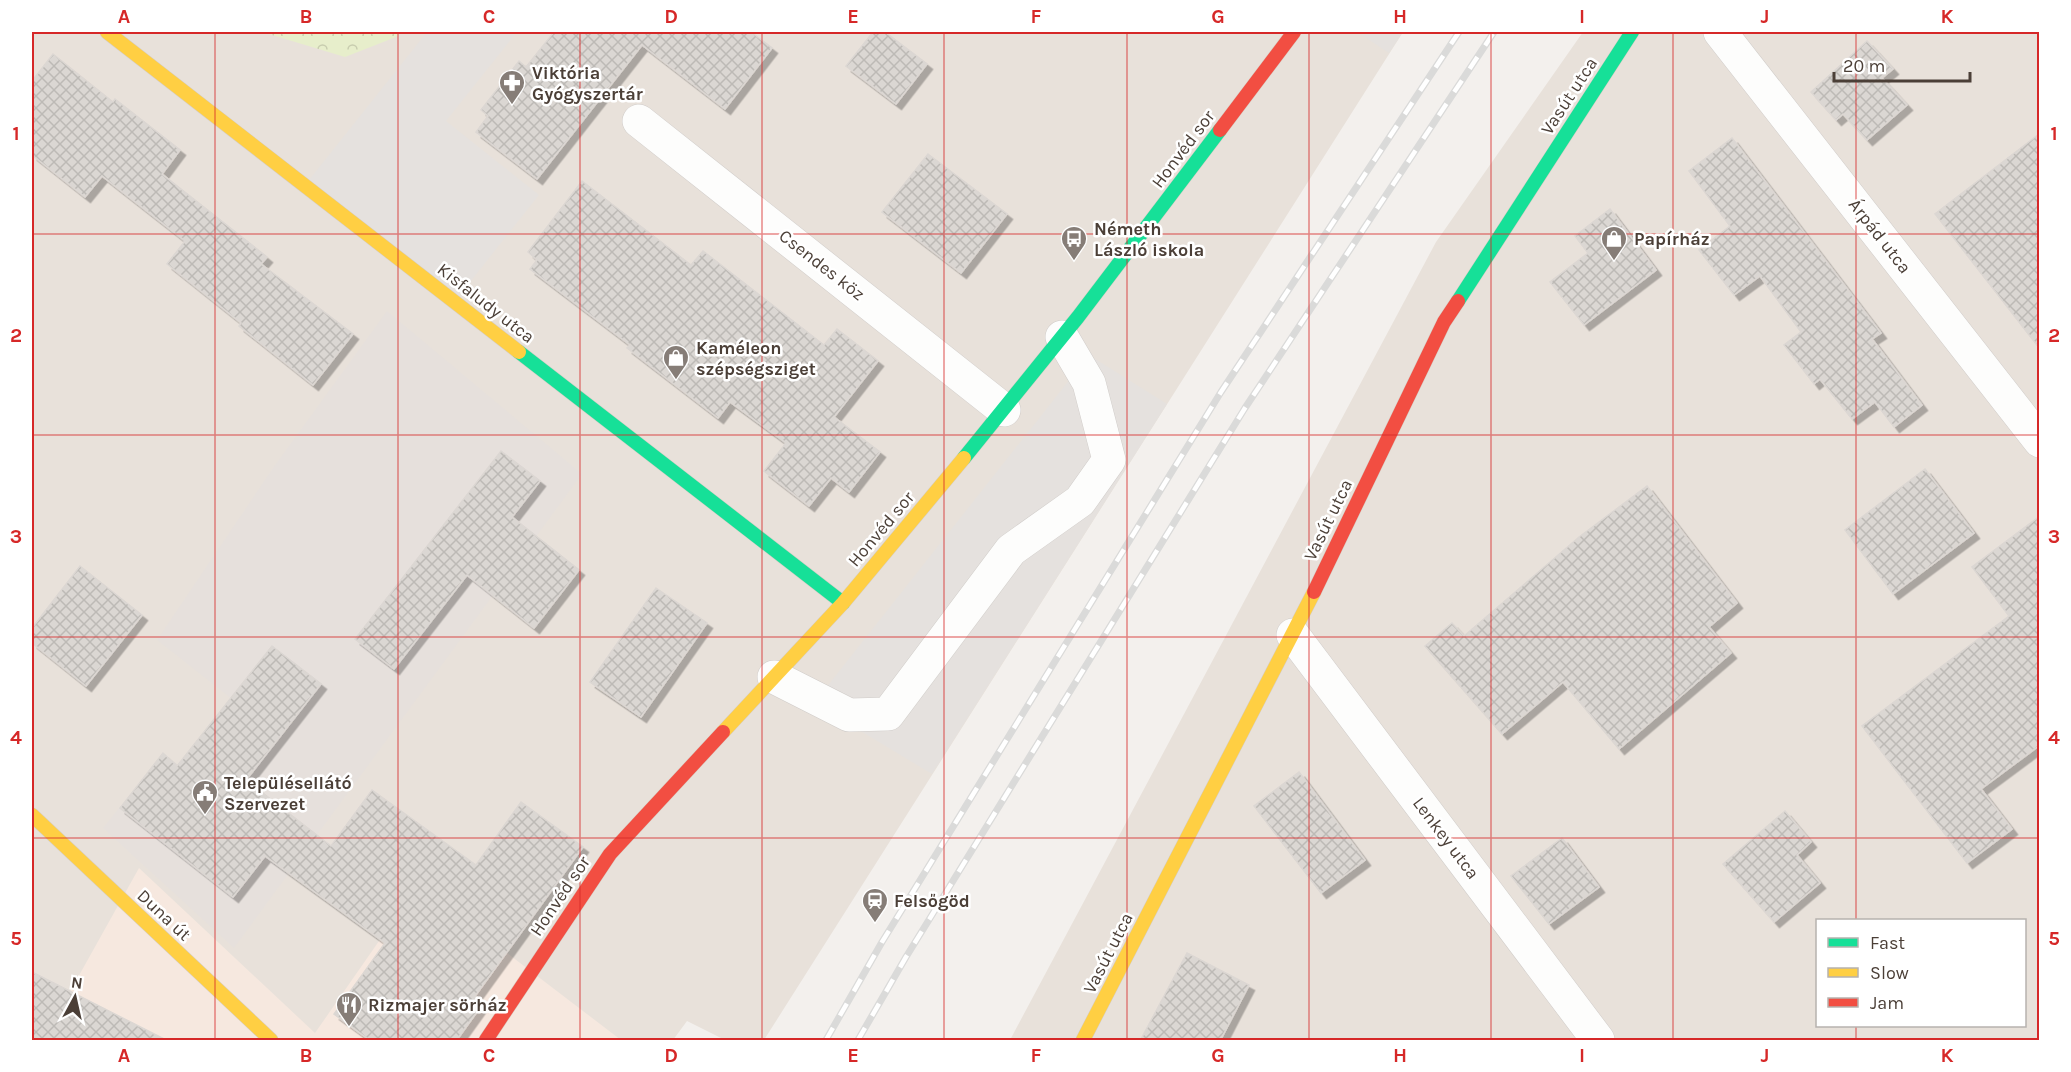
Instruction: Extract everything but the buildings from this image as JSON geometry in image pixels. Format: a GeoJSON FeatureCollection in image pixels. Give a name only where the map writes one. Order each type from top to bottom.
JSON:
{"type":"FeatureCollection","features":[{"type":"Feature","properties":{"kind":"street","name":"Kisfaludy utca"},"geometry":{"type":"LineString","coordinates":[[107,32],[843,603]]}},
{"type":"Feature","properties":{"kind":"street","name":"Vasút utca"},"geometry":{"type":"LineString","coordinates":[[1083,1041],[1293,635],[1444,322],[1632,32]]}},
{"type":"Feature","properties":{"kind":"street","name":"Árpád utca"},"geometry":{"type":"LineString","coordinates":[[1720,32],[2040,441]]}},
{"type":"Feature","properties":{"kind":"street","name":"Honvéd sor"},"geometry":{"type":"LineString","coordinates":[[486,1041],[610,854],[843,603],[1004,410],[1062,337],[1286,34]]}},
{"type":"Feature","properties":{"kind":"street","name":"Csendes köz"},"geometry":{"type":"LineString","coordinates":[[639,121],[1004,410]]}},
{"type":"Feature","properties":{"kind":"street"},"geometry":{"type":"LineString","coordinates":[[774,677],[849,715],[888,714],[1011,550],[1080,501],[1109,460],[1089,383],[1062,337]]}},
{"type":"Feature","properties":{"kind":"street","name":"Lenkey utca"},"geometry":{"type":"LineString","coordinates":[[1293,635],[1598,1041]]}},
{"type":"Feature","properties":{"kind":"street","name":"Duna út"},"geometry":{"type":"LineString","coordinates":[[32,815],[271,1041]]}},
{"type":"Feature","properties":{"kind":"shaded area"},"geometry":{"type":"Polygon","coordinates":[[[32,32],[1403,32],[764,1040],[725,1040],[687,1021],[673,1040],[32,1040],[32,32]]]}},
{"type":"Feature","properties":{"kind":"shaded area"},"geometry":{"type":"Polygon","coordinates":[[[427,32],[517,32],[446,121],[539,195],[455,301],[305,185],[427,32]]]}},
{"type":"Feature","properties":{"kind":"shaded area"},"geometry":{"type":"Polygon","coordinates":[[[1357,32],[1403,32],[1389,53],[1357,32]]]}},
{"type":"Feature","properties":{"kind":"shaded area"},"geometry":{"type":"Polygon","coordinates":[[[1583,32],[2039,32],[2039,1040],[1010,1040],[1436,242],[1583,32]]]}},
{"type":"Feature","properties":{"kind":"shaded area"},"geometry":{"type":"Polygon","coordinates":[[[387,311],[582,474],[234,948],[103,828],[163,753],[226,804],[280,737],[157,640],[273,468],[387,311]]]}},
{"type":"Feature","properties":{"kind":"shaded area"},"geometry":{"type":"Polygon","coordinates":[[[1089,355],[1167,404],[932,774],[814,703],[1089,355]]]}},
{"type":"Feature","properties":{"kind":"shaded area"},"geometry":{"type":"Polygon","coordinates":[[[139,868],[315,1033],[418,885],[621,1040],[43,1040],[139,868]]]}},
{"type":"Feature","properties":{"kind":"green space"},"geometry":{"type":"Polygon","coordinates":[[[262,32],[401,32],[396,37],[345,57],[262,32]]]}},
{"type":"Feature","properties":{"kind":"railway"},"geometry":{"type":"LineString","coordinates":[[826,1040],[882,942],[1221,392],[1459,32]]}},
{"type":"Feature","properties":{"kind":"railway"},"geometry":{"type":"LineString","coordinates":[[858,1040],[906,957],[1245,408],[1494,32]]}},
{"type":"Feature","properties":{"kind":"traffic: fast"},"geometry":{"type":"LineString","coordinates":[[1458,301],[1632,32]]}},
{"type":"Feature","properties":{"kind":"traffic: fast"},"geometry":{"type":"LineString","coordinates":[[964,458],[1078,317],[1220,130]]}},
{"type":"Feature","properties":{"kind":"traffic: fast"},"geometry":{"type":"LineString","coordinates":[[519,352],[843,603]]}},
{"type":"Feature","properties":{"kind":"traffic: slow"},"geometry":{"type":"LineString","coordinates":[[107,32],[519,352]]}},
{"type":"Feature","properties":{"kind":"traffic: slow"},"geometry":{"type":"LineString","coordinates":[[723,732],[843,603],[964,458]]}},
{"type":"Feature","properties":{"kind":"traffic: slow"},"geometry":{"type":"LineString","coordinates":[[1083,1040],[1314,592]]}},
{"type":"Feature","properties":{"kind":"traffic: slow"},"geometry":{"type":"LineString","coordinates":[[32,815],[271,1040]]}},
{"type":"Feature","properties":{"kind":"traffic: jam"},"geometry":{"type":"LineString","coordinates":[[1220,130],[1294,32]]}},
{"type":"Feature","properties":{"kind":"traffic: jam"},"geometry":{"type":"LineString","coordinates":[[1314,592],[1444,322],[1458,301]]}},
{"type":"Feature","properties":{"kind":"traffic: jam"},"geometry":{"type":"LineString","coordinates":[[486,1040],[610,854],[723,732]]}},
{"type":"Feature","properties":{"kind":"place","name":"Viktória Gyógyszertár"},"geometry":{"type":"Point","coordinates":[512,106]}},
{"type":"Feature","properties":{"kind":"place","name":"Németh László iskola"},"geometry":{"type":"Point","coordinates":[1074,262]}},
{"type":"Feature","properties":{"kind":"place","name":"Papírház"},"geometry":{"type":"Point","coordinates":[1614,262]}},
{"type":"Feature","properties":{"kind":"place","name":"Kaméleon szépségsziget"},"geometry":{"type":"Point","coordinates":[676,381]}},
{"type":"Feature","properties":{"kind":"place","name":"Településellátó Szervezet"},"geometry":{"type":"Point","coordinates":[205,816]}},
{"type":"Feature","properties":{"kind":"place","name":"Felsőgöd"},"geometry":{"type":"Point","coordinates":[875,924]}},
{"type":"Feature","properties":{"kind":"place","name":"Rizmajer sörház"},"geometry":{"type":"Point","coordinates":[349,1028]}}]}
